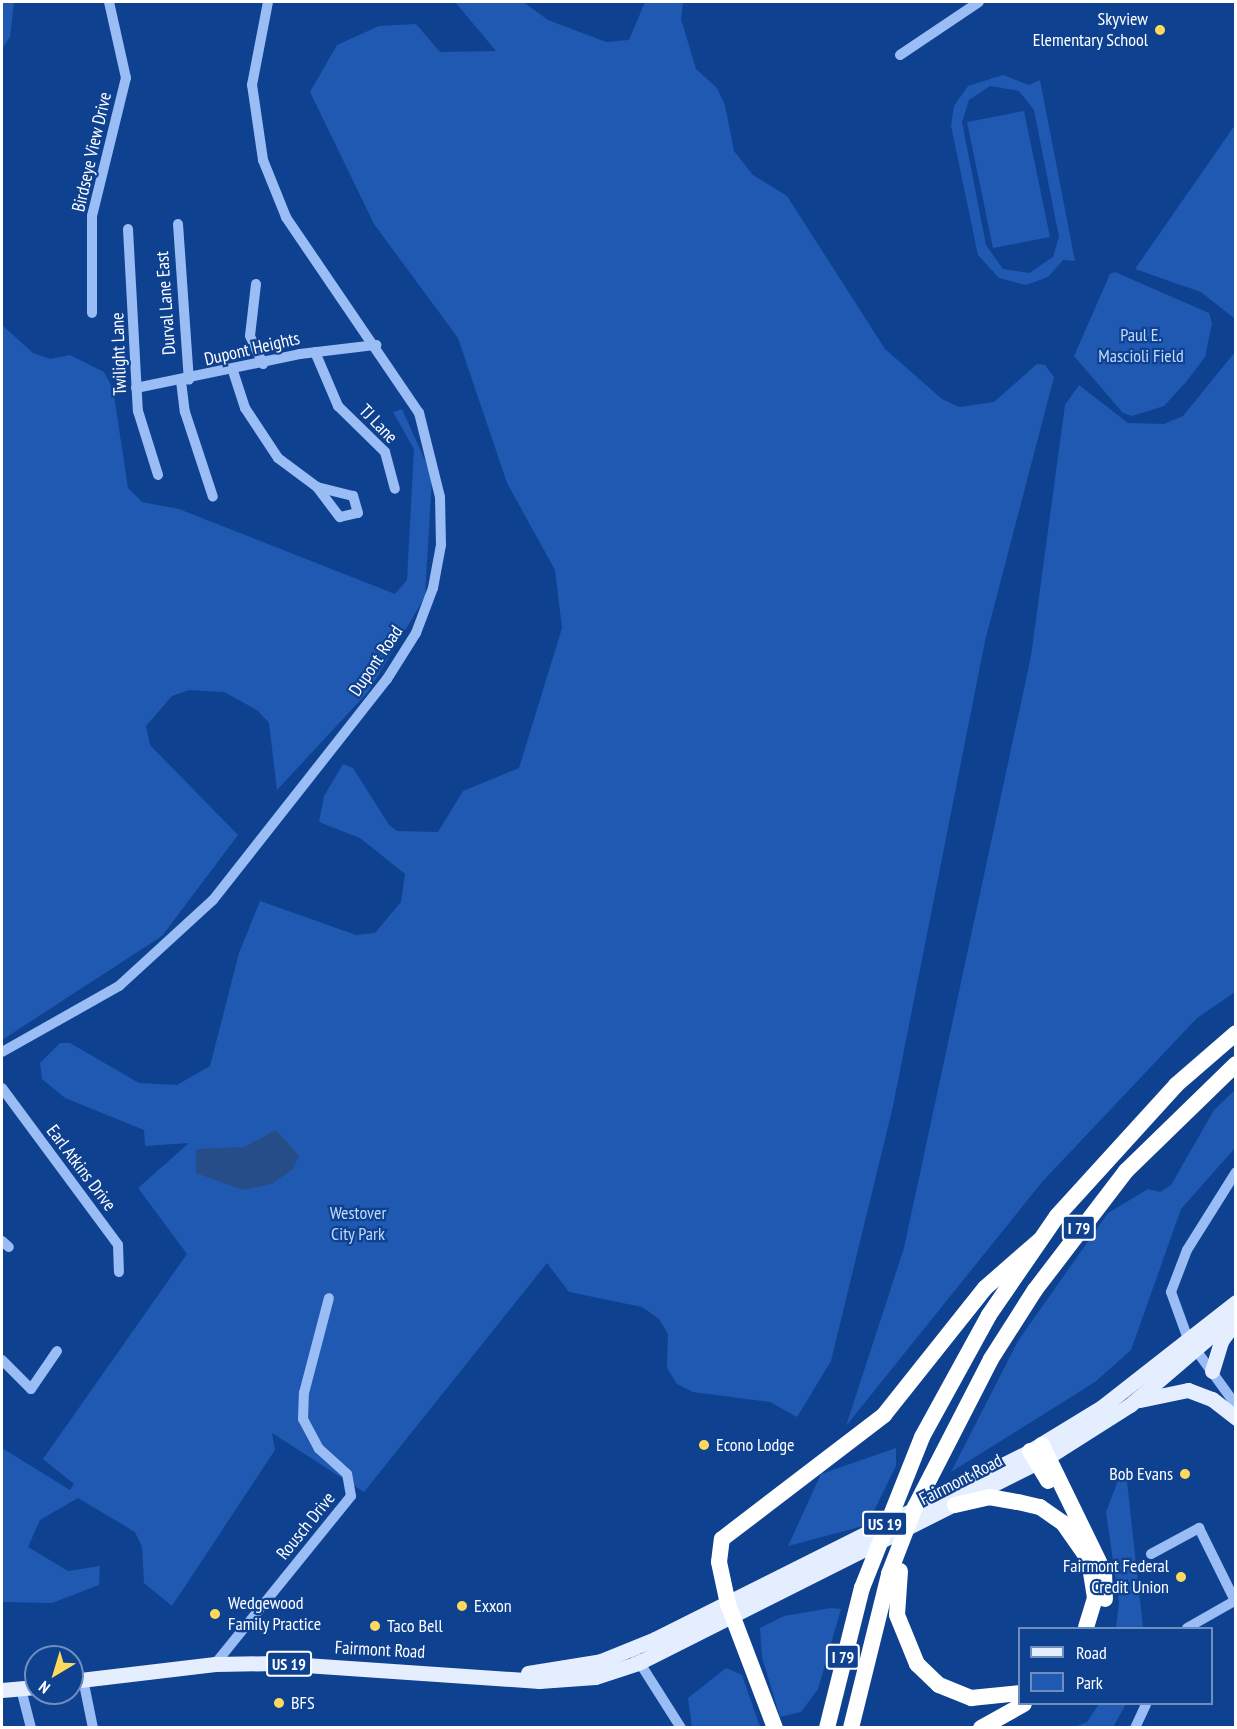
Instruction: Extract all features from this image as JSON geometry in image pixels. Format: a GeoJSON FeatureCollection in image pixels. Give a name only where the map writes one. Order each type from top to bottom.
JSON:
{"type":"FeatureCollection","features":[{"type":"Feature","properties":{"kind":"highway","name":"I 79"},"geometry":{"type":"LineString","coordinates":[[827,1728],[862,1588],[922,1437],[989,1315],[1040,1240],[1122,1140],[1236,1033]]}},
{"type":"Feature","properties":{"kind":"highway","name":"I 79"},"geometry":{"type":"LineString","coordinates":[[851,1728],[894,1573],[915,1507],[958,1419],[1003,1339],[1079,1228],[1163,1131],[1236,1064]]}},
{"type":"Feature","properties":{"kind":"highway"},"geometry":{"type":"LineString","coordinates":[[775,1726],[744,1637],[731,1609],[718,1562],[722,1539],[884,1415],[985,1288],[1040,1240]]}},
{"type":"Feature","properties":{"kind":"highway"},"geometry":{"type":"LineString","coordinates":[[1040,1454],[1089,1560],[1095,1598],[1087,1627]]}},
{"type":"Feature","properties":{"kind":"highway"},"geometry":{"type":"LineString","coordinates":[[1040,1454],[1104,1572],[1105,1603],[1097,1627]]}},
{"type":"Feature","properties":{"kind":"highway"},"geometry":{"type":"LineString","coordinates":[[955,1505],[989,1497],[1040,1507],[1063,1523],[1089,1560]]}},
{"type":"Feature","properties":{"kind":"highway"},"geometry":{"type":"LineString","coordinates":[[894,1573],[897,1616],[917,1664],[939,1685],[971,1698],[1018,1693]]}},
{"type":"Feature","properties":{"kind":"highway"},"geometry":{"type":"LineString","coordinates":[[981,1728],[1022,1705]]}},
{"type":"Feature","properties":{"kind":"main road","name":"Fairmont Road"},"geometry":{"type":"LineString","coordinates":[[84,1679],[215,1664],[507,1678],[595,1677],[1040,1454],[1130,1405],[1236,1302]]}},
{"type":"Feature","properties":{"kind":"main road","name":"Fairmont Road"},"geometry":{"type":"LineString","coordinates":[[731,1609],[955,1505],[1040,1454],[1109,1401],[1236,1314]]}},
{"type":"Feature","properties":{"kind":"main road"},"geometry":{"type":"LineString","coordinates":[[1212,1371],[1221,1341],[1236,1322]]}},
{"type":"Feature","properties":{"kind":"main road"},"geometry":{"type":"LineString","coordinates":[[1130,1405],[1161,1392],[1188,1390],[1212,1399],[1236,1418]]}},
{"type":"Feature","properties":{"kind":"main road"},"geometry":{"type":"LineString","coordinates":[[2,1690],[24,1688]]}},
{"type":"Feature","properties":{"kind":"street","name":"Birdseye View Drive"},"geometry":{"type":"LineString","coordinates":[[92,313],[92,216],[126,78],[109,2]]}},
{"type":"Feature","properties":{"kind":"street","name":"Dupont Road"},"geometry":{"type":"LineString","coordinates":[[2,1052],[106,995],[184,931],[407,650],[438,565],[440,497],[419,413],[376,345],[286,217],[262,160],[252,85],[268,2]]}},
{"type":"Feature","properties":{"kind":"street"},"geometry":{"type":"LineString","coordinates":[[900,55],[979,2]]}},
{"type":"Feature","properties":{"kind":"street","name":"Durval Lane East"},"geometry":{"type":"LineString","coordinates":[[178,224],[185,412],[213,497]]}},
{"type":"Feature","properties":{"kind":"street","name":"Twilight Lane"},"geometry":{"type":"LineString","coordinates":[[128,229],[136,388],[141,431],[158,475]]}},
{"type":"Feature","properties":{"kind":"street"},"geometry":{"type":"LineString","coordinates":[[256,284],[250,336],[263,364]]}},
{"type":"Feature","properties":{"kind":"street","name":"Dupont Heights"},"geometry":{"type":"LineString","coordinates":[[136,388],[185,381],[315,352],[376,345]]}},
{"type":"Feature","properties":{"kind":"street","name":"TJ Lane"},"geometry":{"type":"LineString","coordinates":[[315,352],[339,406],[385,452],[395,489]]}},
{"type":"Feature","properties":{"kind":"street"},"geometry":{"type":"LineString","coordinates":[[234,371],[265,442],[317,487]]}},
{"type":"Feature","properties":{"kind":"street","name":"Earl Atkins Drive"},"geometry":{"type":"LineString","coordinates":[[2,1088],[118,1245],[119,1272]]}},
{"type":"Feature","properties":{"kind":"street"},"geometry":{"type":"LineString","coordinates":[[1236,1172],[1173,1281],[1172,1303],[1191,1344],[1236,1404]]}},
{"type":"Feature","properties":{"kind":"street","name":"Rousch Drive"},"geometry":{"type":"LineString","coordinates":[[215,1664],[351,1496],[347,1474],[320,1449],[303,1419],[304,1393],[329,1298]]}},
{"type":"Feature","properties":{"kind":"street"},"geometry":{"type":"LineString","coordinates":[[2,1360],[31,1389],[57,1351]]}},
{"type":"Feature","properties":{"kind":"street"},"geometry":{"type":"LineString","coordinates":[[1151,1554],[1199,1528],[1235,1601],[1190,1627]]}},
{"type":"Feature","properties":{"kind":"street"},"geometry":{"type":"LineString","coordinates":[[636,1656],[681,1728]]}},
{"type":"Feature","properties":{"kind":"street"},"geometry":{"type":"LineString","coordinates":[[84,1701],[93,1728]]}},
{"type":"Feature","properties":{"kind":"street"},"geometry":{"type":"LineString","coordinates":[[29,1705],[31,1728]]}},
{"type":"Feature","properties":{"kind":"street"},"geometry":{"type":"LineString","coordinates":[[1135,1728],[1146,1705]]}},
{"type":"Feature","properties":{"kind":"green space"},"geometry":{"type":"Polygon","coordinates":[[[2,2],[14,2],[10,37],[2,49],[2,2]]]}},
{"type":"Feature","properties":{"kind":"green space","name":"Westover City Park"},"geometry":{"type":"Polygon","coordinates":[[[455,2],[523,2],[548,20],[606,42],[629,40],[645,2],[683,2],[681,19],[696,69],[717,88],[725,105],[734,151],[753,175],[787,196],[885,349],[942,399],[959,407],[994,402],[1037,364],[1045,365],[1054,377],[985,641],[893,1106],[831,1361],[797,1417],[770,1402],[693,1392],[677,1384],[667,1368],[668,1334],[659,1319],[642,1307],[569,1292],[547,1263],[364,1492],[272,1433],[275,1450],[172,1606],[144,1583],[142,1547],[135,1532],[78,1498],[40,1520],[28,1547],[68,1571],[100,1566],[99,1585],[52,1603],[2,1602],[2,1448],[70,1490],[74,1484],[43,1459],[187,1254],[138,1188],[189,1143],[145,1146],[144,1130],[65,1098],[42,1079],[40,1063],[60,1043],[70,1043],[139,1083],[177,1085],[210,1066],[239,953],[260,901],[356,935],[375,933],[401,902],[405,874],[360,838],[319,822],[324,796],[343,764],[353,768],[389,825],[397,831],[438,832],[463,791],[519,768],[562,628],[555,570],[507,483],[458,338],[374,224],[310,92],[337,45],[379,26],[416,24],[440,52],[496,51],[455,2]]]}},
{"type":"Feature","properties":{"kind":"green space"},"geometry":{"type":"Polygon","coordinates":[[[1003,75],[1029,85],[1040,80],[1075,261],[1063,260],[1048,277],[1026,285],[999,278],[978,255],[951,126],[954,106],[968,86],[1003,75]],[[990,86],[969,100],[962,122],[986,245],[1003,269],[1029,273],[1053,257],[1059,237],[1034,110],[1019,91],[990,86]]]}},
{"type":"Feature","properties":{"kind":"green space"},"geometry":{"type":"Polygon","coordinates":[[[1024,111],[1050,237],[993,248],[967,122],[1024,111]]]}},
{"type":"Feature","properties":{"kind":"green space"},"geometry":{"type":"Polygon","coordinates":[[[1235,125],[1235,319],[1201,292],[1135,269],[1235,125]]]}},
{"type":"Feature","properties":{"kind":"green space","name":"Paul E. Mascioli Field"},"geometry":{"type":"Polygon","coordinates":[[[1115,272],[1209,313],[1212,323],[1205,357],[1186,382],[1164,406],[1132,416],[1123,413],[1074,356],[1110,274],[1115,272]]]}},
{"type":"Feature","properties":{"kind":"green space"},"geometry":{"type":"Polygon","coordinates":[[[2,325],[33,353],[50,359],[70,355],[104,372],[113,389],[128,488],[142,502],[179,509],[395,594],[407,580],[414,449],[393,412],[402,409],[432,476],[425,597],[368,692],[277,790],[269,723],[257,710],[224,692],[189,690],[172,696],[146,726],[150,745],[238,835],[162,936],[2,1040],[2,325]]]}},
{"type":"Feature","properties":{"kind":"green space"},"geometry":{"type":"Polygon","coordinates":[[[1235,352],[1235,992],[1197,1018],[1042,1182],[846,1426],[904,1248],[1031,656],[1065,405],[1079,385],[1128,423],[1164,424],[1183,416],[1235,352]]]}},
{"type":"Feature","properties":{"kind":"green space"},"geometry":{"type":"Polygon","coordinates":[[[1235,1090],[1235,1148],[1181,1209],[1131,1350],[1095,1382],[951,1472],[1018,1341],[1108,1213],[1148,1189],[1160,1192],[1171,1185],[1214,1110],[1235,1090]]]}},
{"type":"Feature","properties":{"kind":"green space"},"geometry":{"type":"Polygon","coordinates":[[[896,1448],[896,1466],[867,1525],[788,1546],[821,1474],[896,1448]]]}},
{"type":"Feature","properties":{"kind":"green space"},"geometry":{"type":"Polygon","coordinates":[[[1122,1470],[1127,1481],[1143,1627],[1116,1627],[1119,1602],[1106,1512],[1122,1470]]]}},
{"type":"Feature","properties":{"kind":"green space"},"geometry":{"type":"Polygon","coordinates":[[[831,1608],[841,1609],[818,1689],[801,1712],[780,1717],[762,1657],[760,1628],[784,1616],[831,1608]]]}},
{"type":"Feature","properties":{"kind":"green space"},"geometry":{"type":"Polygon","coordinates":[[[726,1668],[742,1675],[760,1727],[692,1727],[688,1698],[726,1668]]]}},
{"type":"Feature","properties":{"kind":"green space"},"geometry":{"type":"Polygon","coordinates":[[[1098,1705],[1125,1705],[1113,1727],[1075,1727],[1087,1722],[1098,1705]]]}},
{"type":"Feature","properties":{"kind":"shaded area"},"geometry":{"type":"Polygon","coordinates":[[[276,1130],[299,1156],[293,1169],[272,1184],[243,1190],[196,1173],[196,1149],[244,1147],[276,1130]]]}},
{"type":"Feature","properties":{"kind":"place","name":"Skyview Elementary School"},"geometry":{"type":"Point","coordinates":[1160,30]}},
{"type":"Feature","properties":{"kind":"place","name":"Econo Lodge"},"geometry":{"type":"Point","coordinates":[704,1445]}},
{"type":"Feature","properties":{"kind":"place","name":"Bob Evans"},"geometry":{"type":"Point","coordinates":[1185,1474]}},
{"type":"Feature","properties":{"kind":"place","name":"Fairmont Federal Credit Union"},"geometry":{"type":"Point","coordinates":[1181,1577]}},
{"type":"Feature","properties":{"kind":"place","name":"Exxon"},"geometry":{"type":"Point","coordinates":[462,1606]}},
{"type":"Feature","properties":{"kind":"place","name":"Wedgewood Family Practice"},"geometry":{"type":"Point","coordinates":[215,1614]}},
{"type":"Feature","properties":{"kind":"place","name":"Taco Bell"},"geometry":{"type":"Point","coordinates":[375,1626]}},
{"type":"Feature","properties":{"kind":"place","name":"BFS"},"geometry":{"type":"Point","coordinates":[279,1703]}}]}
